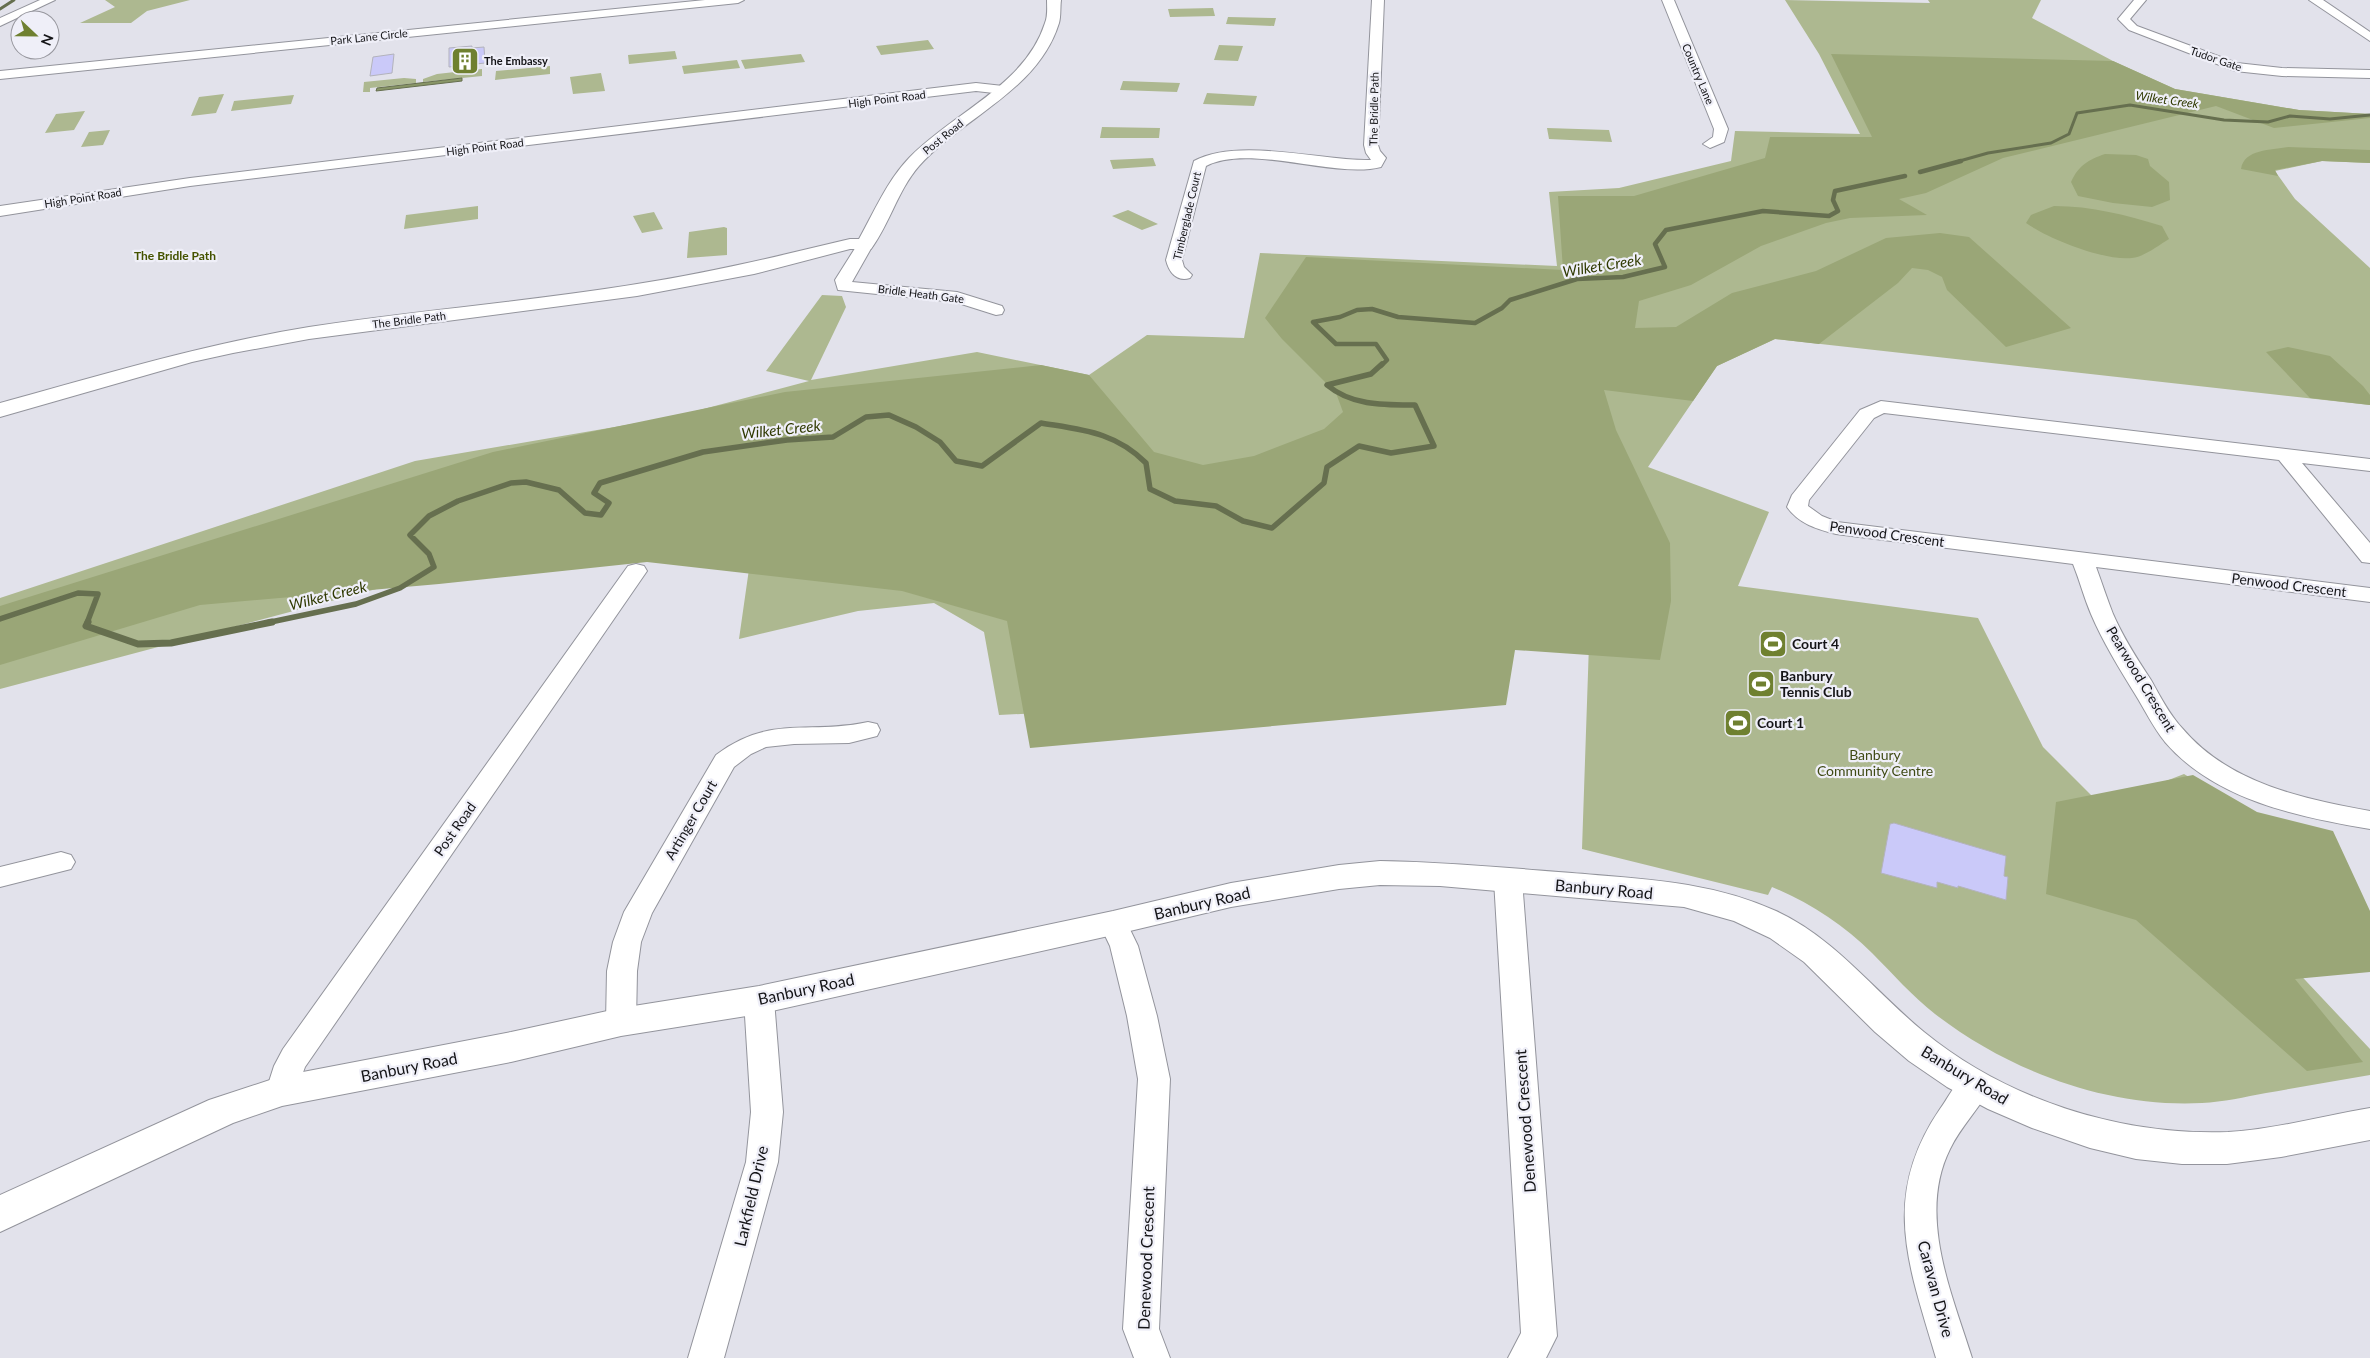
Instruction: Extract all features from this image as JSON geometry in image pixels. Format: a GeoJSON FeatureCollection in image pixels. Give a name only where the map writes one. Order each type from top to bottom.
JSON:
{"type":"FeatureCollection","features":[{"type":"Feature","properties":{"kind":"street"},"geometry":{"type":"LineString","coordinates":[[0,22],[49,0]]}},
{"type":"Feature","properties":{"kind":"street","name":"Park Lane Circle"},"geometry":{"type":"LineString","coordinates":[[0,75],[738,0]]}},
{"type":"Feature","properties":{"kind":"street","name":"Post Road"},"geometry":{"type":"LineString","coordinates":[[844,286],[843,280],[865,245],[901,178],[913,163],[942,136],[1026,68],[1041,48],[1053,21],[1054,0]]}},
{"type":"Feature","properties":{"kind":"street","name":"The Bridle Path"},"geometry":{"type":"LineString","coordinates":[[1206,157],[1221,155],[1286,157],[1344,165],[1376,164],[1379,158],[1373,153],[1371,145],[1378,0]]}},
{"type":"Feature","properties":{"kind":"street","name":"Country Lane"},"geometry":{"type":"LineString","coordinates":[[1668,0],[1721,128],[1719,139],[1710,144]]}},
{"type":"Feature","properties":{"kind":"street","name":"Tudor Gate"},"geometry":{"type":"LineString","coordinates":[[2140,0],[2124,19],[2130,25],[2154,37],[2235,67],[2282,72],[2370,74]]}},
{"type":"Feature","properties":{"kind":"street"},"geometry":{"type":"LineString","coordinates":[[2315,0],[2370,37]]}},
{"type":"Feature","properties":{"kind":"street","name":"High Point Road"},"geometry":{"type":"LineString","coordinates":[[0,211],[200,181],[970,89],[999,90]]}},
{"type":"Feature","properties":{"kind":"street","name":"Timberglade Court"},"geometry":{"type":"LineString","coordinates":[[1184,275],[1176,269],[1174,260],[1199,164],[1206,157]]}},
{"type":"Feature","properties":{"kind":"street","name":"The Bridle Path"},"geometry":{"type":"LineString","coordinates":[[0,410],[233,346],[309,333],[637,290],[718,276],[824,252],[831,254],[847,252],[865,245]]}},
{"type":"Feature","properties":{"kind":"street","name":"Bridle Heath Gate"},"geometry":{"type":"LineString","coordinates":[[844,286],[957,297],[996,310]]}},
{"type":"Feature","properties":{"kind":"street","name":"Penwood Crescent"},"geometry":{"type":"LineString","coordinates":[[2285,455],[1881,407],[1867,414],[1799,499],[1797,507],[1805,515],[1818,523],[1836,528],[2370,595]]}},
{"type":"Feature","properties":{"kind":"street"},"geometry":{"type":"LineString","coordinates":[[2285,455],[2370,465]]}},
{"type":"Feature","properties":{"kind":"street"},"geometry":{"type":"LineString","coordinates":[[2285,455],[2370,557]]}},
{"type":"Feature","properties":{"kind":"street","name":"Pearwood Crescent"},"geometry":{"type":"LineString","coordinates":[[2082,560],[2103,616],[2132,670],[2176,739],[2201,762],[2234,782],[2266,795],[2305,808],[2370,820]]}},
{"type":"Feature","properties":{"kind":"street","name":"Post Road"},"geometry":{"type":"LineString","coordinates":[[282,1091],[289,1066],[294,1058],[636,571]]}},
{"type":"Feature","properties":{"kind":"street","name":"Artinger Court"},"geometry":{"type":"LineString","coordinates":[[621,1022],[622,971],[627,942],[638,912],[726,761],[737,750],[760,739],[806,734],[833,736],[855,734],[868,730]]}},
{"type":"Feature","properties":{"kind":"street"},"geometry":{"type":"LineString","coordinates":[[0,878],[24,870],[61,862]]}},
{"type":"Feature","properties":{"kind":"street","name":"Banbury Road"},"geometry":{"type":"LineString","coordinates":[[0,1214],[222,1111],[282,1091],[337,1082],[511,1047],[621,1022],[758,1000],[1113,923],[1231,895],[1339,877],[1390,873],[1440,874],[1684,895],[1719,903],[1767,919],[1811,948],[1832,966],[1887,1023],[1934,1059],[1976,1085],[2016,1106],[2078,1128],[2130,1141],[2178,1148],[2227,1148],[2274,1143],[2370,1124]]}},
{"type":"Feature","properties":{"kind":"street","name":"Denewood Crescent"},"geometry":{"type":"LineString","coordinates":[[1508,880],[1540,1336],[1526,1358]]}},
{"type":"Feature","properties":{"kind":"street","name":"Denewood Crescent"},"geometry":{"type":"LineString","coordinates":[[1113,923],[1124,946],[1142,1016],[1154,1079],[1141,1329],[1152,1358]]}},
{"type":"Feature","properties":{"kind":"street","name":"Larkfield Drive"},"geometry":{"type":"LineString","coordinates":[[706,1358],[762,1162],[767,1112],[758,1000]]}},
{"type":"Feature","properties":{"kind":"street","name":"Caravan Drive"},"geometry":{"type":"LineString","coordinates":[[1954,1358],[1924,1254],[1919,1215],[1923,1180],[1934,1149],[1976,1085]]}},
{"type":"Feature","properties":{"kind":"green space"},"geometry":{"type":"Polygon","coordinates":[[[105,0],[190,0],[147,11],[131,23],[80,23],[115,7],[105,0]]]}},
{"type":"Feature","properties":{"kind":"green space","name":"Banbury Community Centre"},"geometry":{"type":"Polygon","coordinates":[[[1785,0],[1930,3],[1928,0],[2041,0],[2032,18],[2113,61],[2175,89],[2299,110],[2370,114],[2370,163],[2322,161],[2275,171],[2295,199],[2370,268],[2370,405],[1775,339],[1717,366],[1648,467],[1769,512],[1738,586],[1978,618],[2043,747],[2102,806],[2184,774],[2197,782],[2291,965],[2370,1049],[2370,1075],[2218,1102],[2202,1103],[2166,1103],[2095,1092],[2027,1069],[1995,1053],[1964,1034],[1935,1014],[1910,992],[1850,933],[1825,915],[1786,893],[1772,887],[1768,895],[1582,849],[1589,644],[1380,645],[1181,706],[999,715],[984,632],[934,603],[858,611],[739,639],[750,562],[710,530],[414,579],[0,689],[0,598],[415,461],[673,417],[809,381],[766,371],[822,295],[842,296],[846,307],[811,380],[977,352],[1089,375],[1147,335],[1244,338],[1260,253],[1557,266],[1549,192],[1619,188],[1731,161],[1735,131],[1860,134],[1819,54],[1785,0]]]}},
{"type":"Feature","properties":{"kind":"green space"},"geometry":{"type":"Polygon","coordinates":[[[1213,8],[1215,16],[1170,17],[1168,9],[1213,8]]]}},
{"type":"Feature","properties":{"kind":"green space"},"geometry":{"type":"Polygon","coordinates":[[[1228,17],[1276,18],[1274,26],[1226,24],[1228,17]]]}},
{"type":"Feature","properties":{"kind":"green space"},"geometry":{"type":"Polygon","coordinates":[[[928,40],[934,49],[881,55],[876,46],[928,40]]]}},
{"type":"Feature","properties":{"kind":"green space"},"geometry":{"type":"Polygon","coordinates":[[[1219,45],[1243,46],[1238,61],[1214,60],[1219,45]]]}},
{"type":"Feature","properties":{"kind":"green space"},"geometry":{"type":"Polygon","coordinates":[[[675,51],[677,59],[629,64],[628,55],[675,51]]]}},
{"type":"Feature","properties":{"kind":"green space"},"geometry":{"type":"Polygon","coordinates":[[[801,54],[805,62],[745,69],[741,60],[801,54]]]}},
{"type":"Feature","properties":{"kind":"green space"},"geometry":{"type":"Polygon","coordinates":[[[737,60],[740,68],[684,74],[682,66],[737,60]]]}},
{"type":"Feature","properties":{"kind":"green space"},"geometry":{"type":"Polygon","coordinates":[[[550,66],[550,74],[495,80],[496,71],[550,66]]]}},
{"type":"Feature","properties":{"kind":"green space"},"geometry":{"type":"Polygon","coordinates":[[[482,69],[482,76],[423,82],[423,79],[437,74],[482,69]]]}},
{"type":"Feature","properties":{"kind":"green space"},"geometry":{"type":"Polygon","coordinates":[[[601,73],[605,91],[573,94],[570,77],[601,73]]]}},
{"type":"Feature","properties":{"kind":"green space"},"geometry":{"type":"Polygon","coordinates":[[[404,78],[416,79],[416,83],[370,88],[370,92],[363,92],[364,82],[404,78]]]}},
{"type":"Feature","properties":{"kind":"green space"},"geometry":{"type":"Polygon","coordinates":[[[1123,81],[1180,83],[1177,92],[1120,90],[1123,81]]]}},
{"type":"Feature","properties":{"kind":"green space"},"geometry":{"type":"Polygon","coordinates":[[[1207,93],[1257,96],[1254,106],[1203,104],[1207,93]]]}},
{"type":"Feature","properties":{"kind":"green space"},"geometry":{"type":"Polygon","coordinates":[[[224,94],[216,113],[191,116],[199,97],[224,94]]]}},
{"type":"Feature","properties":{"kind":"green space"},"geometry":{"type":"Polygon","coordinates":[[[294,95],[291,104],[231,111],[234,101],[294,95]]]}},
{"type":"Feature","properties":{"kind":"green space"},"geometry":{"type":"Polygon","coordinates":[[[85,111],[74,130],[45,133],[56,114],[85,111]]]}},
{"type":"Feature","properties":{"kind":"green space"},"geometry":{"type":"Polygon","coordinates":[[[1102,127],[1160,128],[1159,138],[1100,138],[1102,127]]]}},
{"type":"Feature","properties":{"kind":"green space"},"geometry":{"type":"Polygon","coordinates":[[[1547,128],[1609,130],[1612,142],[1549,139],[1547,128]]]}},
{"type":"Feature","properties":{"kind":"green space"},"geometry":{"type":"Polygon","coordinates":[[[110,130],[103,145],[81,147],[89,132],[110,130]]]}},
{"type":"Feature","properties":{"kind":"green space"},"geometry":{"type":"Polygon","coordinates":[[[1153,158],[1156,166],[1113,169],[1110,160],[1153,158]]]}},
{"type":"Feature","properties":{"kind":"green space"},"geometry":{"type":"Polygon","coordinates":[[[478,206],[478,219],[404,229],[406,215],[478,206]]]}},
{"type":"Feature","properties":{"kind":"green space"},"geometry":{"type":"Polygon","coordinates":[[[1128,210],[1158,224],[1142,230],[1112,216],[1128,210]]]}},
{"type":"Feature","properties":{"kind":"green space"},"geometry":{"type":"Polygon","coordinates":[[[654,212],[663,229],[642,233],[633,216],[654,212]]]}},
{"type":"Feature","properties":{"kind":"green space"},"geometry":{"type":"Polygon","coordinates":[[[727,228],[727,255],[687,258],[689,232],[727,228]]]}},
{"type":"Feature","properties":{"kind":"shaded area"},"geometry":{"type":"Polygon","coordinates":[[[1831,54],[2113,61],[2175,89],[2299,110],[2370,114],[2370,118],[2274,128],[2216,106],[2003,158],[1926,193],[1899,199],[1927,215],[1850,218],[1826,223],[1761,246],[1691,285],[1639,301],[1635,328],[1676,327],[1732,293],[1816,271],[1886,238],[1940,233],[1969,237],[2071,328],[2006,347],[1947,290],[1942,277],[1928,270],[1912,268],[1898,283],[1819,344],[1775,339],[1717,366],[1693,401],[1604,390],[1616,430],[1670,543],[1671,601],[1660,660],[1515,650],[1506,705],[1030,748],[1007,621],[902,591],[647,562],[439,584],[200,605],[0,665],[0,606],[493,452],[785,392],[1041,365],[1089,375],[1154,452],[1203,465],[1254,456],[1324,429],[1343,412],[1336,393],[1282,339],[1265,318],[1306,257],[1563,270],[1558,196],[1634,196],[1765,158],[1770,137],[1872,137],[1831,54]]]}},
{"type":"Feature","properties":{"kind":"shaded area"},"geometry":{"type":"Polygon","coordinates":[[[462,78],[462,81],[376,91],[377,88],[462,78]]]}},
{"type":"Feature","properties":{"kind":"shaded area"},"geometry":{"type":"Polygon","coordinates":[[[2288,147],[2370,150],[2370,163],[2322,161],[2275,170],[2278,176],[2241,169],[2243,162],[2253,154],[2288,147]]]}},
{"type":"Feature","properties":{"kind":"shaded area"},"geometry":{"type":"Polygon","coordinates":[[[2105,154],[2136,155],[2148,159],[2150,166],[2169,182],[2170,200],[2152,207],[2113,203],[2078,196],[2071,182],[2077,171],[2085,164],[2105,154]]]}},
{"type":"Feature","properties":{"kind":"shaded area"},"geometry":{"type":"Polygon","coordinates":[[[2054,206],[2095,209],[2149,222],[2162,226],[2169,239],[2146,253],[2132,258],[2107,256],[2077,248],[2048,236],[2026,223],[2031,215],[2054,206]]]}},
{"type":"Feature","properties":{"kind":"shaded area"},"geometry":{"type":"Polygon","coordinates":[[[2288,347],[2330,356],[2363,386],[2370,395],[2370,405],[2310,398],[2266,352],[2288,347]]]}},
{"type":"Feature","properties":{"kind":"shaded area"},"geometry":{"type":"Polygon","coordinates":[[[2193,775],[2257,812],[2333,831],[2370,911],[2370,972],[2295,979],[2363,1062],[2307,1071],[2136,920],[2046,894],[2056,802],[2193,775]]]}},
{"type":"Feature","properties":{"kind":"building"},"geometry":{"type":"Polygon","coordinates":[[[472,46],[472,48],[484,47],[485,63],[449,67],[449,48],[472,46]]]}},
{"type":"Feature","properties":{"kind":"building"},"geometry":{"type":"Polygon","coordinates":[[[394,54],[392,73],[370,76],[373,57],[394,54]]]}},
{"type":"Feature","properties":{"kind":"building"},"geometry":{"type":"Polygon","coordinates":[[[1894,823],[2006,856],[2004,876],[2008,877],[2006,900],[1958,886],[1958,888],[1937,882],[1937,888],[1881,873],[1890,824],[1894,823]]]}},
{"type":"Feature","properties":{"kind":"waterway"},"geometry":{"type":"LineString","coordinates":[[0,9],[14,0]]}},
{"type":"Feature","properties":{"kind":"waterway","name":"Wilket Creek"},"geometry":{"type":"LineString","coordinates":[[1956,162],[1988,153],[2051,143],[2069,134],[2077,113],[2130,105],[2224,120],[2268,122],[2290,116],[2330,119],[2370,115]]}},
{"type":"Feature","properties":{"kind":"waterway","name":"Wilket Creek"},"geometry":{"type":"LineString","coordinates":[[1920,172],[1961,161]]}},
{"type":"Feature","properties":{"kind":"waterway","name":"Wilket Creek"},"geometry":{"type":"LineString","coordinates":[[1381,366],[1387,360],[1376,344],[1336,344],[1313,322],[1340,317],[1357,310],[1372,309],[1398,317],[1475,323],[1502,308],[1510,300],[1577,279],[1623,277],[1665,267],[1655,244],[1666,230],[1763,211],[1829,216],[1838,211],[1833,200],[1835,191],[1905,176]]}},
{"type":"Feature","properties":{"kind":"waterway","name":"Wilket Creek"},"geometry":{"type":"LineString","coordinates":[[266,623],[356,604],[400,588],[434,567],[429,554],[410,535],[429,516],[458,501],[511,483],[526,482],[559,490],[585,513],[601,515],[609,503],[594,493],[600,483],[703,452],[787,440],[833,437],[866,417],[889,415],[916,427],[940,442],[956,461],[982,466],[1041,423],[1098,434],[1122,445],[1146,463],[1150,489],[1175,501],[1216,506],[1243,521],[1272,528],[1324,483],[1327,467],[1359,446],[1391,453],[1434,446],[1415,405],[1358,401],[1337,392],[1327,385],[1371,374],[1382,364]]}},
{"type":"Feature","properties":{"kind":"waterway","name":"Wilket Creek"},"geometry":{"type":"LineString","coordinates":[[0,619],[78,593],[98,594],[87,623]]}},
{"type":"Feature","properties":{"kind":"waterway","name":"Wilket Creek"},"geometry":{"type":"LineString","coordinates":[[88,622],[86,626],[138,644],[171,643],[272,622]]}},
{"type":"Feature","properties":{"kind":"place","name":"The Embassy"},"geometry":{"type":"Point","coordinates":[465,61]}},
{"type":"Feature","properties":{"kind":"place","name":"Court 4"},"geometry":{"type":"Point","coordinates":[1773,644]}},
{"type":"Feature","properties":{"kind":"place","name":"Banbury Tennis Club"},"geometry":{"type":"Point","coordinates":[1761,684]}},
{"type":"Feature","properties":{"kind":"place","name":"Court 1"},"geometry":{"type":"Point","coordinates":[1738,723]}},
{"type":"Feature","properties":{"kind":"district","name":"The Bridle Path"},"geometry":{"type":"Point","coordinates":[175,256]}}]}
